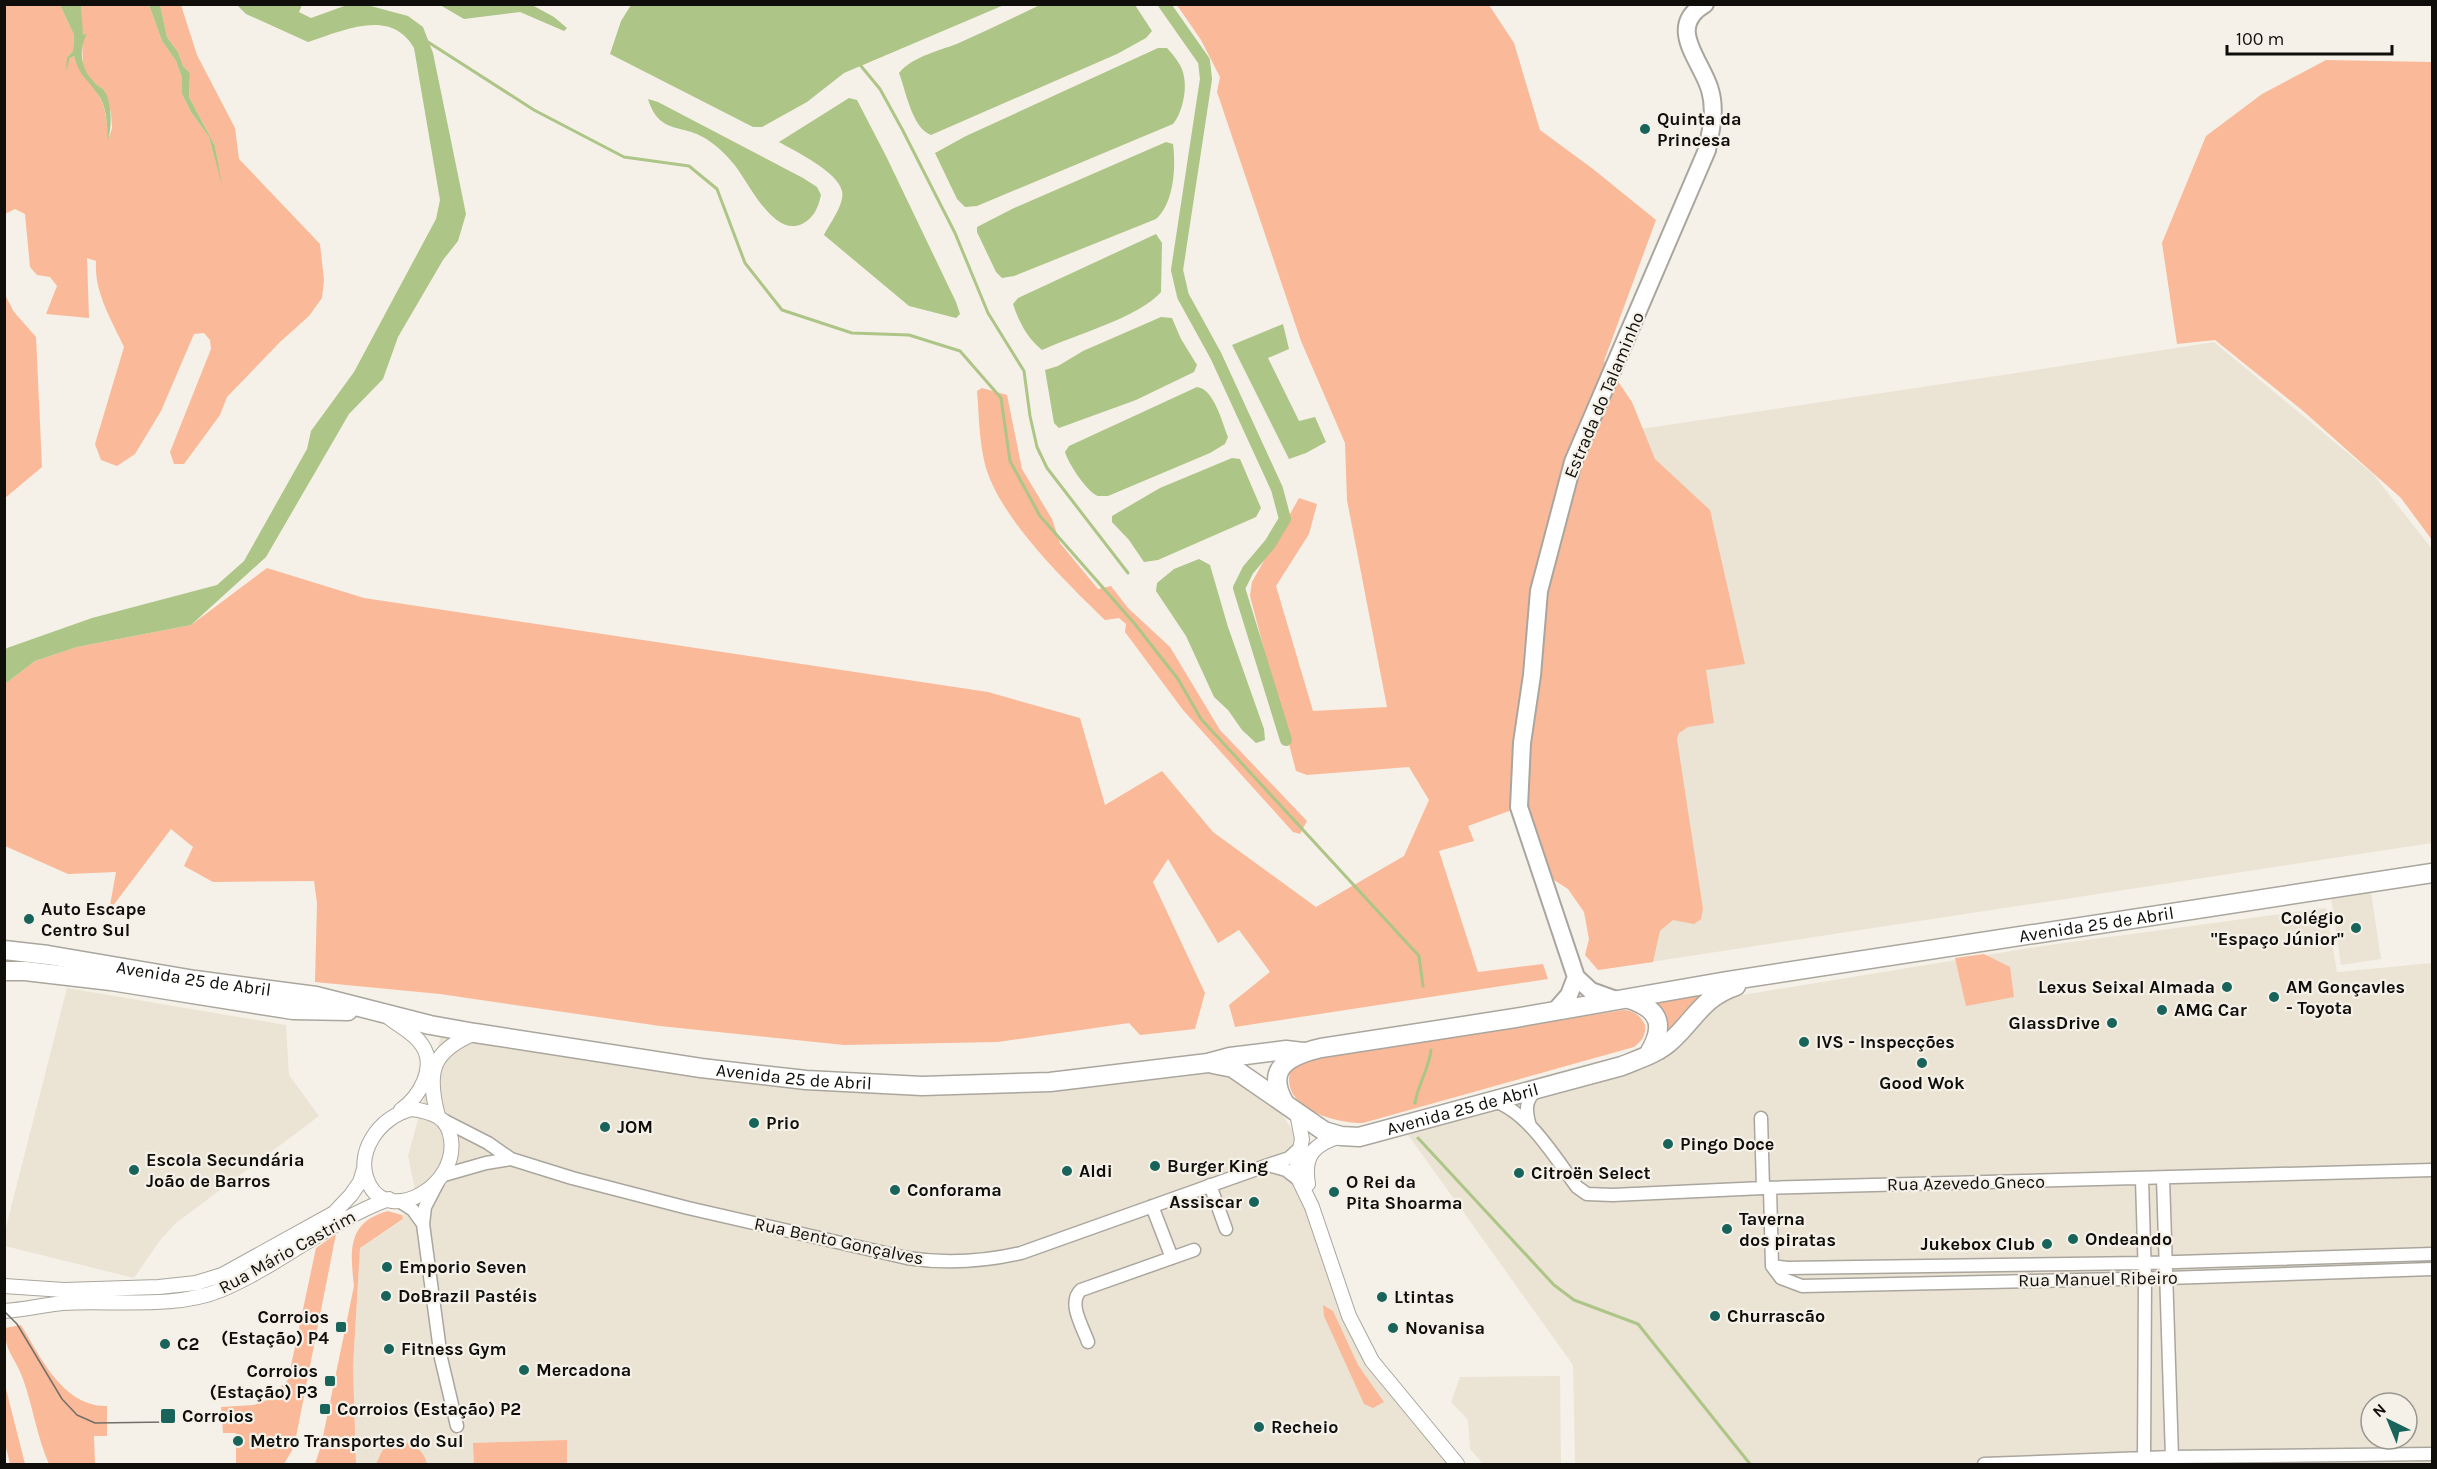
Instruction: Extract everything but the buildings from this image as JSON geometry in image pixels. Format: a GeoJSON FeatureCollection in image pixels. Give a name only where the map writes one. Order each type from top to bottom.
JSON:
{"type":"FeatureCollection","features":[{"type":"Feature","properties":{"kind":"main road","name":"Estrada do Talaminho"},"geometry":{"type":"LineString","coordinates":[[1576,977],[1519,807],[1522,743],[1532,675],[1539,591],[1573,462],[1707,150],[1711,130],[1710,89],[1692,52],[1686,33],[1690,18],[1698,8],[1705,4]]}},
{"type":"Feature","properties":{"kind":"main road","name":"Avenida 25 de Abril"},"geometry":{"type":"LineString","coordinates":[[1290,1108],[1277,1088],[1277,1078],[1287,1060],[1304,1052],[1727,981],[2433,873]]}},
{"type":"Feature","properties":{"kind":"main road","name":"Avenida 25 de Abril"},"geometry":{"type":"LineString","coordinates":[[4,950],[55,956],[195,980],[316,996],[430,1025],[475,1033],[788,1079],[953,1086],[1050,1082],[1209,1063],[1230,1057],[1286,1050],[1304,1052]]}},
{"type":"Feature","properties":{"kind":"main road","name":"Avenida 25 de Abril"},"geometry":{"type":"LineString","coordinates":[[4,971],[25,971],[111,981],[293,1010],[382,1012]]}},
{"type":"Feature","properties":{"kind":"main road"},"geometry":{"type":"LineString","coordinates":[[1556,1010],[1569,995],[1576,977],[1591,991],[1643,1004],[1654,1012],[1659,1030],[1657,1041],[1648,1055]]}},
{"type":"Feature","properties":{"kind":"main road","name":"Avenida 25 de Abril"},"geometry":{"type":"LineString","coordinates":[[1209,1063],[1233,1068],[1324,1131],[1341,1136],[1359,1137],[1622,1066],[1648,1055],[1672,1040],[1708,1000],[1728,988],[1761,977]]}},
{"type":"Feature","properties":{"kind":"street"},"geometry":{"type":"LineString","coordinates":[[382,1012],[399,1027],[411,1033],[422,1045],[427,1056],[427,1076],[409,1104],[381,1124],[374,1134],[367,1150],[364,1169],[370,1188],[413,1210],[423,1224]]}},
{"type":"Feature","properties":{"kind":"street"},"geometry":{"type":"LineString","coordinates":[[457,1426],[441,1358],[423,1224],[425,1207],[452,1160],[450,1130],[441,1118],[432,1095],[432,1080],[438,1058],[454,1041],[475,1033]]}},
{"type":"Feature","properties":{"kind":"street"},"geometry":{"type":"LineString","coordinates":[[1530,1126],[1527,1115],[1528,1103],[1532,1093],[1540,1088]]}},
{"type":"Feature","properties":{"kind":"street","name":"Rua Azevedo Gneco"},"geometry":{"type":"LineString","coordinates":[[1491,1101],[1509,1107],[1530,1126],[1577,1186],[1587,1194],[2433,1170]]}},
{"type":"Feature","properties":{"kind":"street"},"geometry":{"type":"LineString","coordinates":[[1290,1108],[1302,1139],[1297,1166],[1299,1180],[1312,1207],[1349,1316],[1372,1361],[1457,1464]]}},
{"type":"Feature","properties":{"kind":"street"},"geometry":{"type":"LineString","coordinates":[[396,1114],[412,1109],[441,1118]]}},
{"type":"Feature","properties":{"kind":"street","name":"Rua Bento Gonçalves"},"geometry":{"type":"LineString","coordinates":[[441,1118],[488,1143],[511,1159],[572,1178],[688,1208],[931,1262],[989,1260],[1021,1253],[1268,1166],[1289,1158],[1301,1147]]}},
{"type":"Feature","properties":{"kind":"street"},"geometry":{"type":"LineString","coordinates":[[1761,1118],[1772,1266],[1787,1268],[2166,1263],[2433,1254]]}},
{"type":"Feature","properties":{"kind":"street"},"geometry":{"type":"LineString","coordinates":[[1312,1207],[1306,1171],[1312,1150],[1341,1136]]}},
{"type":"Feature","properties":{"kind":"street","name":"Rua Bento Gonçalves"},"geometry":{"type":"LineString","coordinates":[[441,1178],[486,1163],[511,1159]]}},
{"type":"Feature","properties":{"kind":"street"},"geometry":{"type":"LineString","coordinates":[[1268,1166],[1286,1170],[1299,1180]]}},
{"type":"Feature","properties":{"kind":"street","name":"Rua Mário Castrim"},"geometry":{"type":"LineString","coordinates":[[4,1286],[64,1290],[159,1287],[196,1282],[222,1275],[334,1213],[351,1196],[360,1182],[364,1169]]}},
{"type":"Feature","properties":{"kind":"street"},"geometry":{"type":"LineString","coordinates":[[394,1200],[428,1191],[441,1178]]}},
{"type":"Feature","properties":{"kind":"street"},"geometry":{"type":"LineString","coordinates":[[2163,1178],[2172,1457]]}},
{"type":"Feature","properties":{"kind":"street"},"geometry":{"type":"LineString","coordinates":[[2142,1179],[2145,1263],[2144,1458]]}},
{"type":"Feature","properties":{"kind":"street"},"geometry":{"type":"LineString","coordinates":[[1210,1185],[1226,1229]]}},
{"type":"Feature","properties":{"kind":"street","name":"Rua Mário Castrim"},"geometry":{"type":"LineString","coordinates":[[4,1311],[61,1304],[189,1298],[218,1291],[240,1281],[363,1210],[394,1200]]}},
{"type":"Feature","properties":{"kind":"street"},"geometry":{"type":"LineString","coordinates":[[1152,1206],[1172,1258]]}},
{"type":"Feature","properties":{"kind":"street"},"geometry":{"type":"LineString","coordinates":[[1088,1342],[1074,1304],[1076,1295],[1086,1287],[1194,1250]]}},
{"type":"Feature","properties":{"kind":"street","name":"Rua Manuel Ribeiro"},"geometry":{"type":"LineString","coordinates":[[1772,1266],[1781,1278],[1802,1286],[2167,1278],[2433,1269]]}},
{"type":"Feature","properties":{"kind":"street"},"geometry":{"type":"LineString","coordinates":[[1984,1464],[2172,1457],[2433,1455]]}},
{"type":"Feature","properties":{"kind":"shaded area"},"geometry":{"type":"Polygon","coordinates":[[[1042,4],[1135,5],[1152,31],[1146,38],[1117,54],[931,135],[924,131],[914,117],[899,73],[920,58],[961,42],[1042,4]]]}},
{"type":"Feature","properties":{"kind":"shaded area"},"geometry":{"type":"Polygon","coordinates":[[[5,5],[60,5],[74,35],[73,51],[67,57],[67,66],[70,58],[74,56],[80,69],[96,90],[104,106],[109,138],[112,128],[111,113],[105,91],[92,81],[83,68],[81,5],[149,5],[162,41],[176,61],[182,78],[182,94],[191,112],[209,137],[220,176],[215,146],[189,97],[190,73],[183,66],[178,52],[167,37],[160,5],[181,5],[197,55],[235,128],[239,159],[320,244],[324,280],[322,298],[309,316],[280,342],[227,397],[220,415],[184,464],[174,464],[170,452],[211,349],[210,340],[204,333],[194,334],[161,411],[135,454],[117,466],[101,460],[95,444],[124,347],[101,294],[96,261],[87,258],[89,318],[46,314],[57,286],[50,277],[37,275],[30,267],[25,214],[15,209],[5,214],[5,5]]]}},
{"type":"Feature","properties":{"kind":"shaded area"},"geometry":{"type":"Polygon","coordinates":[[[60,5],[81,5],[83,35],[87,34],[82,46],[83,65],[89,76],[104,90],[109,101],[111,122],[108,140],[103,104],[81,73],[74,56],[70,58],[66,71],[67,57],[73,51],[74,35],[60,5]]]}},
{"type":"Feature","properties":{"kind":"shaded area"},"geometry":{"type":"Polygon","coordinates":[[[149,5],[160,5],[167,37],[178,52],[183,66],[190,73],[189,97],[215,146],[222,185],[209,137],[191,112],[182,94],[182,78],[176,61],[162,41],[149,5]]]}},
{"type":"Feature","properties":{"kind":"shaded area"},"geometry":{"type":"Polygon","coordinates":[[[237,5],[302,5],[299,12],[311,18],[347,5],[367,5],[408,16],[423,27],[433,53],[466,214],[458,241],[443,260],[398,337],[383,379],[349,414],[266,557],[191,625],[77,647],[35,661],[5,684],[5,650],[7,648],[92,618],[217,585],[244,561],[307,449],[311,431],[354,372],[436,219],[440,200],[414,48],[404,36],[393,28],[379,25],[350,28],[308,42],[246,14],[237,5]]]}},
{"type":"Feature","properties":{"kind":"shaded area"},"geometry":{"type":"Polygon","coordinates":[[[440,5],[532,5],[554,17],[567,28],[564,31],[520,12],[464,19],[440,5]]]}},
{"type":"Feature","properties":{"kind":"shaded area"},"geometry":{"type":"Polygon","coordinates":[[[631,5],[1004,5],[844,73],[807,102],[762,127],[753,127],[610,54],[621,21],[631,5]]]}},
{"type":"Feature","properties":{"kind":"shaded area"},"geometry":{"type":"Polygon","coordinates":[[[1177,5],[1489,5],[1514,43],[1540,130],[1656,220],[1604,361],[1632,402],[1655,459],[1710,510],[1745,664],[1706,670],[1714,723],[1688,727],[1679,733],[1677,739],[1703,909],[1701,919],[1694,924],[1673,920],[1660,931],[1653,962],[1598,970],[1585,955],[1589,939],[1584,912],[1568,889],[1551,878],[1512,810],[1468,826],[1474,841],[1439,851],[1478,972],[1543,964],[1548,979],[1235,1027],[1229,1005],[1270,972],[1239,930],[1218,943],[1168,859],[1153,882],[1205,993],[1195,1029],[1140,1035],[1129,1023],[998,1042],[844,1045],[660,1026],[440,994],[315,982],[317,903],[314,881],[213,882],[184,866],[193,847],[171,829],[109,911],[116,872],[68,874],[5,846],[5,684],[35,661],[77,647],[191,625],[267,568],[364,598],[988,692],[1080,718],[1105,805],[1162,771],[1213,832],[1316,907],[1404,856],[1429,800],[1409,767],[1307,775],[1296,771],[1250,596],[1252,582],[1299,498],[1317,504],[1309,534],[1276,586],[1313,711],[1387,707],[1347,500],[1345,443],[1301,341],[1217,92],[1220,77],[1201,40],[1177,5]]]}},
{"type":"Feature","properties":{"kind":"shaded area"},"geometry":{"type":"Polygon","coordinates":[[[1158,48],[1167,48],[1178,61],[1185,82],[1183,102],[1173,124],[977,206],[965,207],[957,199],[935,153],[966,136],[1158,48]]]}},
{"type":"Feature","properties":{"kind":"shaded area"},"geometry":{"type":"Polygon","coordinates":[[[2326,60],[2432,62],[2432,540],[2401,498],[2302,410],[2215,340],[2177,344],[2162,243],[2206,136],[2262,94],[2326,60]]]}},
{"type":"Feature","properties":{"kind":"shaded area"},"geometry":{"type":"Polygon","coordinates":[[[849,98],[857,100],[887,158],[956,302],[960,314],[956,318],[909,306],[824,235],[841,202],[842,191],[839,184],[815,163],[779,142],[849,98]]]}},
{"type":"Feature","properties":{"kind":"shaded area"},"geometry":{"type":"Polygon","coordinates":[[[648,99],[658,102],[817,187],[821,195],[812,216],[802,224],[791,226],[771,215],[720,149],[702,136],[666,124],[653,111],[648,99]]]}},
{"type":"Feature","properties":{"kind":"shaded area"},"geometry":{"type":"Polygon","coordinates":[[[1166,142],[1173,144],[1172,184],[1167,204],[1156,219],[1014,276],[1002,278],[996,272],[977,232],[977,227],[1014,208],[1166,142]]]}},
{"type":"Feature","properties":{"kind":"shaded area"},"geometry":{"type":"Polygon","coordinates":[[[1156,234],[1162,243],[1161,292],[1151,301],[1138,310],[1106,325],[1042,350],[1032,340],[1013,304],[1018,298],[1156,234]]]}},
{"type":"Feature","properties":{"kind":"shaded area"},"geometry":{"type":"Polygon","coordinates":[[[4,293],[14,312],[36,337],[42,467],[5,498],[4,293]]]}},
{"type":"Feature","properties":{"kind":"shaded area"},"geometry":{"type":"Polygon","coordinates":[[[1161,317],[1172,318],[1181,339],[1197,365],[1194,372],[1136,400],[1059,428],[1054,423],[1045,370],[1161,317]]]}},
{"type":"Feature","properties":{"kind":"shaded area"},"geometry":{"type":"Polygon","coordinates":[[[1283,324],[1289,349],[1268,358],[1299,421],[1315,417],[1326,442],[1289,459],[1232,345],[1283,324]]]}},
{"type":"Feature","properties":{"kind":"shaded area"},"geometry":{"type":"Polygon","coordinates":[[[2214,342],[2373,474],[2432,549],[2432,843],[1598,970],[1627,431],[2214,342]]]}},
{"type":"Feature","properties":{"kind":"shaded area"},"geometry":{"type":"Polygon","coordinates":[[[1197,387],[1208,394],[1217,407],[1228,437],[1225,444],[1210,453],[1108,496],[1098,496],[1078,477],[1065,452],[1069,446],[1197,387]]]}},
{"type":"Feature","properties":{"kind":"shaded area"},"geometry":{"type":"Polygon","coordinates":[[[982,388],[1007,395],[1022,469],[1052,519],[1060,543],[1098,589],[1111,586],[1128,608],[1170,647],[1220,730],[1307,821],[1300,834],[1293,832],[1183,710],[1125,632],[1126,624],[1119,618],[1105,620],[1052,567],[1017,524],[991,481],[984,460],[977,391],[982,388]]]}},
{"type":"Feature","properties":{"kind":"shaded area"},"geometry":{"type":"Polygon","coordinates":[[[1232,458],[1240,459],[1261,508],[1256,517],[1158,560],[1144,562],[1129,540],[1112,522],[1112,516],[1160,488],[1232,458]]]}},
{"type":"Feature","properties":{"kind":"shaded area"},"geometry":{"type":"Polygon","coordinates":[[[1199,559],[1210,565],[1228,627],[1264,729],[1265,740],[1256,743],[1214,697],[1186,636],[1156,591],[1157,583],[1174,569],[1199,559]]]}},
{"type":"Feature","properties":{"kind":"shaded area","name":"Colégio \"Espaço Júnior\""},"geometry":{"type":"Polygon","coordinates":[[[2371,892],[2381,959],[2341,965],[2331,898],[2371,892]]]}},
{"type":"Feature","properties":{"kind":"shaded area"},"geometry":{"type":"Polygon","coordinates":[[[2326,908],[2337,972],[2432,963],[2432,1464],[1575,1464],[1573,1365],[1406,1132],[1656,1060],[1730,997],[2042,946],[2326,908]]]}},
{"type":"Feature","properties":{"kind":"shaded area"},"geometry":{"type":"Polygon","coordinates":[[[1984,954],[2010,967],[2014,997],[1966,1006],[1955,958],[1984,954]]]}},
{"type":"Feature","properties":{"kind":"shaded area","name":"Escola Secundária João de Barros"},"geometry":{"type":"Polygon","coordinates":[[[67,988],[286,1025],[289,1075],[319,1116],[176,1223],[161,1239],[134,1278],[5,1246],[5,1231],[67,988]]]}},
{"type":"Feature","properties":{"kind":"shaded area"},"geometry":{"type":"Polygon","coordinates":[[[1712,990],[1666,1039],[1649,1001],[1712,990]]]}},
{"type":"Feature","properties":{"kind":"shaded area"},"geometry":{"type":"Polygon","coordinates":[[[1624,1010],[1636,1014],[1645,1025],[1643,1038],[1634,1047],[1363,1123],[1325,1117],[1313,1111],[1294,1095],[1289,1084],[1290,1071],[1301,1061],[1624,1010]]]}},
{"type":"Feature","properties":{"kind":"shaded area"},"geometry":{"type":"Polygon","coordinates":[[[441,1036],[950,1094],[1086,1088],[1216,1073],[1235,1080],[1263,1098],[1282,1115],[1291,1128],[1361,1347],[1448,1464],[356,1464],[353,1367],[360,1248],[403,1220],[402,1215],[419,1209],[408,1156],[441,1036]]]}},
{"type":"Feature","properties":{"kind":"shaded area"},"geometry":{"type":"Polygon","coordinates":[[[388,1211],[402,1215],[403,1219],[360,1248],[353,1367],[356,1464],[315,1464],[321,1446],[354,1286],[352,1250],[354,1240],[358,1230],[365,1222],[388,1211]]]}},
{"type":"Feature","properties":{"kind":"shaded area"},"geometry":{"type":"Polygon","coordinates":[[[336,1234],[294,1447],[284,1464],[236,1464],[236,1433],[223,1433],[221,1407],[254,1405],[267,1400],[288,1380],[316,1248],[336,1234]]]}},
{"type":"Feature","properties":{"kind":"shaded area"},"geometry":{"type":"Polygon","coordinates":[[[1323,1305],[1333,1311],[1358,1365],[1384,1402],[1373,1408],[1364,1404],[1324,1316],[1323,1305]]]}},
{"type":"Feature","properties":{"kind":"shaded area"},"geometry":{"type":"Polygon","coordinates":[[[21,1325],[45,1365],[65,1389],[91,1404],[107,1406],[107,1436],[94,1436],[95,1464],[49,1464],[23,1379],[6,1343],[5,1328],[21,1325]]]}},
{"type":"Feature","properties":{"kind":"shaded area"},"geometry":{"type":"Polygon","coordinates":[[[1560,1376],[1561,1464],[1483,1464],[1470,1449],[1468,1420],[1451,1402],[1460,1377],[1560,1376]]]}},
{"type":"Feature","properties":{"kind":"shaded area"},"geometry":{"type":"Polygon","coordinates":[[[5,1385],[25,1464],[10,1464],[5,1444],[5,1385]]]}},
{"type":"Feature","properties":{"kind":"shaded area"},"geometry":{"type":"Polygon","coordinates":[[[567,1440],[567,1464],[474,1464],[473,1443],[567,1440]]]}},
{"type":"Feature","properties":{"kind":"shaded area"},"geometry":{"type":"Polygon","coordinates":[[[402,1442],[418,1449],[424,1455],[427,1464],[376,1464],[383,1449],[402,1442]]]}},
{"type":"Feature","properties":{"kind":"waterway"},"geometry":{"type":"LineString","coordinates":[[1164,4],[1204,61],[1206,79],[1177,270],[1183,296],[1216,356],[1277,489],[1285,519],[1270,544],[1248,570],[1239,588],[1286,740]]}},
{"type":"Feature","properties":{"kind":"waterway"},"geometry":{"type":"LineString","coordinates":[[428,42],[534,110],[624,157],[689,166],[717,189],[745,263],[782,310],[852,333],[909,335],[960,351],[1001,398],[1010,461],[1040,516],[1134,623],[1178,679],[1201,719],[1419,956],[1423,986]]}},
{"type":"Feature","properties":{"kind":"waterway"},"geometry":{"type":"LineString","coordinates":[[861,66],[880,89],[902,129],[955,233],[988,313],[1024,371],[1037,447],[1047,468],[1128,573]]}},
{"type":"Feature","properties":{"kind":"waterway"},"geometry":{"type":"LineString","coordinates":[[1415,1103],[1431,1050]]}},
{"type":"Feature","properties":{"kind":"waterway"},"geometry":{"type":"LineString","coordinates":[[1418,1138],[1554,1285],[1574,1300],[1638,1324],[1750,1464]]}},
{"type":"Feature","properties":{"kind":"tram line"},"geometry":{"type":"LineString","coordinates":[[4,1311],[17,1324],[62,1399],[77,1415],[95,1423],[168,1422]]}},
{"type":"Feature","properties":{"kind":"place","name":"Quinta da Princesa"},"geometry":{"type":"Point","coordinates":[1645,129]}},
{"type":"Feature","properties":{"kind":"place","name":"Auto Escape Centro Sul"},"geometry":{"type":"Point","coordinates":[29,919]}},
{"type":"Feature","properties":{"kind":"place","name":"Colégio \"Espaço Júnior\""},"geometry":{"type":"Point","coordinates":[2356,928]}},
{"type":"Feature","properties":{"kind":"place","name":"Lexus Seixal Almada"},"geometry":{"type":"Point","coordinates":[2227,987]}},
{"type":"Feature","properties":{"kind":"place","name":"AM Gonçavles - Toyota"},"geometry":{"type":"Point","coordinates":[2274,997]}},
{"type":"Feature","properties":{"kind":"place","name":"AMG Car"},"geometry":{"type":"Point","coordinates":[2162,1010]}},
{"type":"Feature","properties":{"kind":"place","name":"GlassDrive"},"geometry":{"type":"Point","coordinates":[2112,1023]}},
{"type":"Feature","properties":{"kind":"place","name":"IVS - Inspecções"},"geometry":{"type":"Point","coordinates":[1804,1042]}},
{"type":"Feature","properties":{"kind":"place","name":"Good Wok"},"geometry":{"type":"Point","coordinates":[1922,1063]}},
{"type":"Feature","properties":{"kind":"place","name":"Prio"},"geometry":{"type":"Point","coordinates":[754,1123]}},
{"type":"Feature","properties":{"kind":"place","name":"JOM"},"geometry":{"type":"Point","coordinates":[605,1127]}},
{"type":"Feature","properties":{"kind":"place","name":"Pingo Doce"},"geometry":{"type":"Point","coordinates":[1668,1144]}},
{"type":"Feature","properties":{"kind":"place","name":"Burger King"},"geometry":{"type":"Point","coordinates":[1155,1166]}},
{"type":"Feature","properties":{"kind":"place","name":"Escola Secundária João de Barros"},"geometry":{"type":"Point","coordinates":[134,1170]}},
{"type":"Feature","properties":{"kind":"place","name":"Aldi"},"geometry":{"type":"Point","coordinates":[1067,1171]}},
{"type":"Feature","properties":{"kind":"place","name":"Citroën Select"},"geometry":{"type":"Point","coordinates":[1519,1173]}},
{"type":"Feature","properties":{"kind":"place","name":"Conforama"},"geometry":{"type":"Point","coordinates":[895,1190]}},
{"type":"Feature","properties":{"kind":"place","name":"O Rei da Pita Shoarma"},"geometry":{"type":"Point","coordinates":[1334,1192]}},
{"type":"Feature","properties":{"kind":"place","name":"Assiscar"},"geometry":{"type":"Point","coordinates":[1254,1202]}},
{"type":"Feature","properties":{"kind":"place","name":"Taverna dos piratas"},"geometry":{"type":"Point","coordinates":[1727,1229]}},
{"type":"Feature","properties":{"kind":"place","name":"Ondeando"},"geometry":{"type":"Point","coordinates":[2073,1239]}},
{"type":"Feature","properties":{"kind":"place","name":"Jukebox Club"},"geometry":{"type":"Point","coordinates":[2047,1244]}},
{"type":"Feature","properties":{"kind":"place","name":"Emporio Seven"},"geometry":{"type":"Point","coordinates":[387,1267]}},
{"type":"Feature","properties":{"kind":"place","name":"DoBrazil Pastéis"},"geometry":{"type":"Point","coordinates":[386,1296]}},
{"type":"Feature","properties":{"kind":"place","name":"Ltintas"},"geometry":{"type":"Point","coordinates":[1382,1297]}},
{"type":"Feature","properties":{"kind":"place","name":"Churrascão"},"geometry":{"type":"Point","coordinates":[1715,1316]}},
{"type":"Feature","properties":{"kind":"place","name":"Corroios (Estação) P4"},"geometry":{"type":"Point","coordinates":[341,1327]}},
{"type":"Feature","properties":{"kind":"place","name":"Novanisa"},"geometry":{"type":"Point","coordinates":[1393,1328]}},
{"type":"Feature","properties":{"kind":"place","name":"C2"},"geometry":{"type":"Point","coordinates":[165,1344]}},
{"type":"Feature","properties":{"kind":"place","name":"Fitness Gym"},"geometry":{"type":"Point","coordinates":[389,1349]}},
{"type":"Feature","properties":{"kind":"place","name":"Mercadona"},"geometry":{"type":"Point","coordinates":[524,1370]}},
{"type":"Feature","properties":{"kind":"place","name":"Corroios (Estação) P3"},"geometry":{"type":"Point","coordinates":[330,1381]}},
{"type":"Feature","properties":{"kind":"place","name":"Corroios (Estação) P2"},"geometry":{"type":"Point","coordinates":[325,1409]}},
{"type":"Feature","properties":{"kind":"place","name":"Corroios"},"geometry":{"type":"Point","coordinates":[168,1416]}},
{"type":"Feature","properties":{"kind":"place","name":"Recheio"},"geometry":{"type":"Point","coordinates":[1259,1427]}},
{"type":"Feature","properties":{"kind":"place","name":"Metro Transportes do Sul"},"geometry":{"type":"Point","coordinates":[238,1441]}}]}
